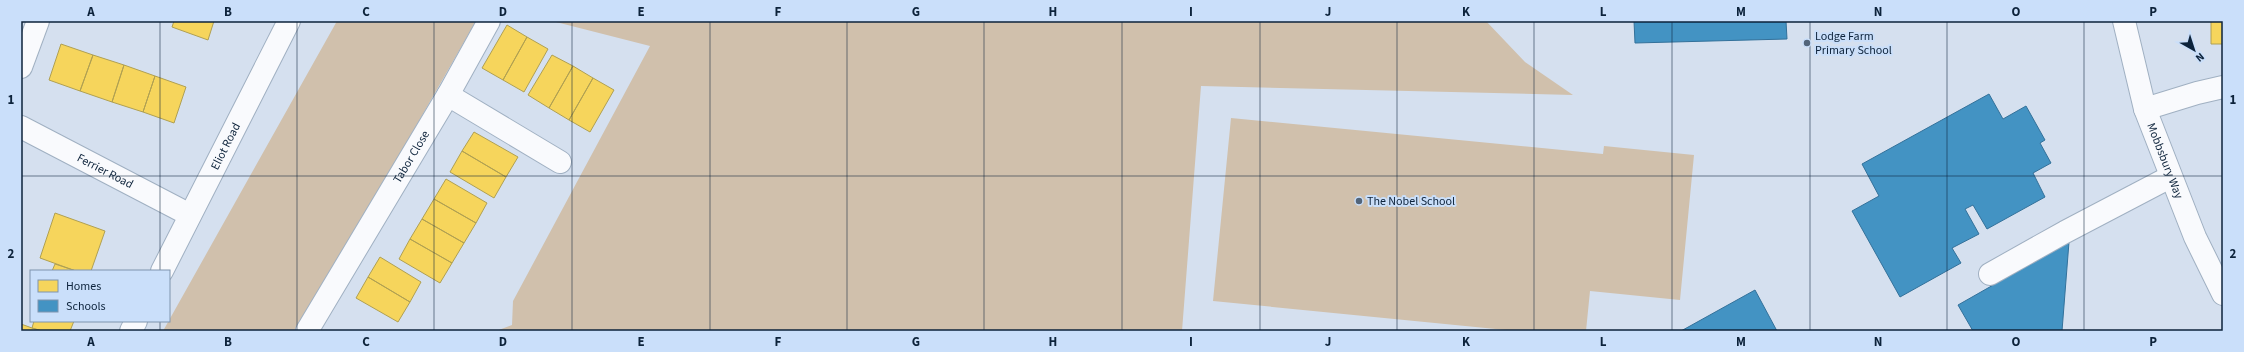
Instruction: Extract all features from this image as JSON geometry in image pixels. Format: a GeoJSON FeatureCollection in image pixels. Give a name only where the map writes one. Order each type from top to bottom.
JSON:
{"type":"FeatureCollection","features":[{"type":"Feature","properties":{"kind":"street"},"geometry":{"type":"LineString","coordinates":[[21,66],[38,21]]}},
{"type":"Feature","properties":{"kind":"street","name":"Eliot Road"},"geometry":{"type":"LineString","coordinates":[[162,270],[289,21]]}},
{"type":"Feature","properties":{"kind":"street","name":"Tabor Close"},"geometry":{"type":"LineString","coordinates":[[307,331],[448,95],[489,21]]}},
{"type":"Feature","properties":{"kind":"street","name":"Mobbsbury Way"},"geometry":{"type":"LineString","coordinates":[[2124,21],[2144,109],[2195,237],[2223,294]]}},
{"type":"Feature","properties":{"kind":"street"},"geometry":{"type":"LineString","coordinates":[[2144,109],[2196,93],[2223,87]]}},
{"type":"Feature","properties":{"kind":"street"},"geometry":{"type":"LineString","coordinates":[[448,95],[560,162]]}},
{"type":"Feature","properties":{"kind":"street","name":"Ferrier Road"},"geometry":{"type":"LineString","coordinates":[[21,127],[190,215]]}},
{"type":"Feature","properties":{"kind":"street"},"geometry":{"type":"LineString","coordinates":[[1990,274],[2065,232],[2170,177]]}},
{"type":"Feature","properties":{"kind":"street"},"geometry":{"type":"LineString","coordinates":[[131,331],[136,322]]}},
{"type":"Feature","properties":{"kind":"shaded area"},"geometry":{"type":"Polygon","coordinates":[[[337,21],[476,21],[299,331],[163,331],[168,322],[170,322],[170,319],[337,21]]]}},
{"type":"Feature","properties":{"kind":"shaded area"},"geometry":{"type":"Polygon","coordinates":[[[552,21],[1486,21],[1525,62],[1573,95],[1201,86],[1182,331],[496,331],[512,325],[513,301],[650,46],[552,21]]]}},
{"type":"Feature","properties":{"kind":"shaded area"},"geometry":{"type":"Polygon","coordinates":[[[1231,118],[1603,154],[1604,146],[1694,155],[1680,300],[1590,291],[1586,331],[1516,331],[1213,301],[1231,118]]]}},
{"type":"Feature","properties":{"kind":"building: Homes"},"geometry":{"type":"Polygon","coordinates":[[[174,21],[214,21],[208,40],[172,27],[174,21]]]}},
{"type":"Feature","properties":{"kind":"building: Homes"},"geometry":{"type":"Polygon","coordinates":[[[2211,21],[2223,21],[2223,44],[2211,44],[2211,21]]]}},
{"type":"Feature","properties":{"kind":"building: Homes"},"geometry":{"type":"Polygon","coordinates":[[[507,25],[527,37],[503,80],[482,68],[507,25]]]}},
{"type":"Feature","properties":{"kind":"building: Homes"},"geometry":{"type":"Polygon","coordinates":[[[527,37],[548,49],[524,92],[503,80],[527,37]]]}},
{"type":"Feature","properties":{"kind":"building: Homes"},"geometry":{"type":"Polygon","coordinates":[[[61,44],[93,55],[80,91],[49,80],[61,44]]]}},
{"type":"Feature","properties":{"kind":"building: Homes"},"geometry":{"type":"Polygon","coordinates":[[[93,55],[124,65],[112,102],[80,91],[93,55]]]}},
{"type":"Feature","properties":{"kind":"building: Homes"},"geometry":{"type":"Polygon","coordinates":[[[552,55],[573,66],[549,108],[528,95],[552,55]]]}},
{"type":"Feature","properties":{"kind":"building: Homes"},"geometry":{"type":"Polygon","coordinates":[[[124,65],[155,76],[143,112],[112,102],[124,65]]]}},
{"type":"Feature","properties":{"kind":"building: Homes"},"geometry":{"type":"Polygon","coordinates":[[[573,66],[593,78],[569,120],[549,108],[573,66]]]}},
{"type":"Feature","properties":{"kind":"building: Homes"},"geometry":{"type":"Polygon","coordinates":[[[155,76],[186,87],[174,123],[143,112],[155,76]]]}},
{"type":"Feature","properties":{"kind":"building: Homes"},"geometry":{"type":"Polygon","coordinates":[[[593,78],[614,90],[590,132],[569,120],[593,78]]]}},
{"type":"Feature","properties":{"kind":"building: Homes"},"geometry":{"type":"Polygon","coordinates":[[[474,132],[518,157],[506,177],[462,151],[474,132]]]}},
{"type":"Feature","properties":{"kind":"building: Homes"},"geometry":{"type":"Polygon","coordinates":[[[462,151],[506,177],[494,198],[450,172],[462,151]]]}},
{"type":"Feature","properties":{"kind":"building: Homes"},"geometry":{"type":"Polygon","coordinates":[[[446,179],[487,203],[476,223],[434,199],[446,179]]]}},
{"type":"Feature","properties":{"kind":"building: Homes"},"geometry":{"type":"Polygon","coordinates":[[[434,199],[476,223],[464,243],[422,219],[434,199]]]}},
{"type":"Feature","properties":{"kind":"building: Homes"},"geometry":{"type":"Polygon","coordinates":[[[55,213],[105,231],[91,270],[73,270],[40,258],[55,213]]]}},
{"type":"Feature","properties":{"kind":"building: Homes"},"geometry":{"type":"Polygon","coordinates":[[[422,219],[464,243],[452,263],[410,239],[422,219]]]}},
{"type":"Feature","properties":{"kind":"building: Homes"},"geometry":{"type":"Polygon","coordinates":[[[410,239],[452,263],[440,283],[399,259],[410,239]]]}},
{"type":"Feature","properties":{"kind":"building: Homes"},"geometry":{"type":"Polygon","coordinates":[[[380,257],[421,282],[410,302],[368,277],[380,257]]]}},
{"type":"Feature","properties":{"kind":"building: Homes"},"geometry":{"type":"Polygon","coordinates":[[[55,264],[73,270],[52,270],[55,264]]]}},
{"type":"Feature","properties":{"kind":"building: Homes"},"geometry":{"type":"Polygon","coordinates":[[[368,277],[410,302],[398,322],[356,298],[368,277]]]}},
{"type":"Feature","properties":{"kind":"building: Homes"},"geometry":{"type":"Polygon","coordinates":[[[34,322],[74,322],[70,331],[42,331],[32,328],[34,322]]]}},
{"type":"Feature","properties":{"kind":"building: Homes"},"geometry":{"type":"Polygon","coordinates":[[[21,324],[32,328],[42,331],[21,331],[21,324]]]}},
{"type":"Feature","properties":{"kind":"building: Schools"},"geometry":{"type":"Polygon","coordinates":[[[1634,21],[1786,21],[1787,39],[1635,43],[1634,21]]]}},
{"type":"Feature","properties":{"kind":"building: Schools"},"geometry":{"type":"Polygon","coordinates":[[[1989,94],[2003,119],[2026,106],[2045,140],[2040,143],[2051,163],[2033,173],[2045,197],[1987,229],[1973,205],[1965,209],[1979,234],[1952,248],[1961,263],[1900,297],[1852,211],[1879,196],[1862,164],[1989,94]]]}},
{"type":"Feature","properties":{"kind":"building: Schools"},"geometry":{"type":"Polygon","coordinates":[[[2069,242],[2062,331],[1973,331],[1958,305],[2069,242]]]}},
{"type":"Feature","properties":{"kind":"building: Schools"},"geometry":{"type":"Polygon","coordinates":[[[1755,290],[1777,331],[1681,331],[1755,290]]]}},
{"type":"Feature","properties":{"kind":"place","name":"Lodge Farm Primary School"},"geometry":{"type":"Point","coordinates":[1807,43]}},
{"type":"Feature","properties":{"kind":"place","name":"The Nobel School"},"geometry":{"type":"Point","coordinates":[1359,201]}}]}
